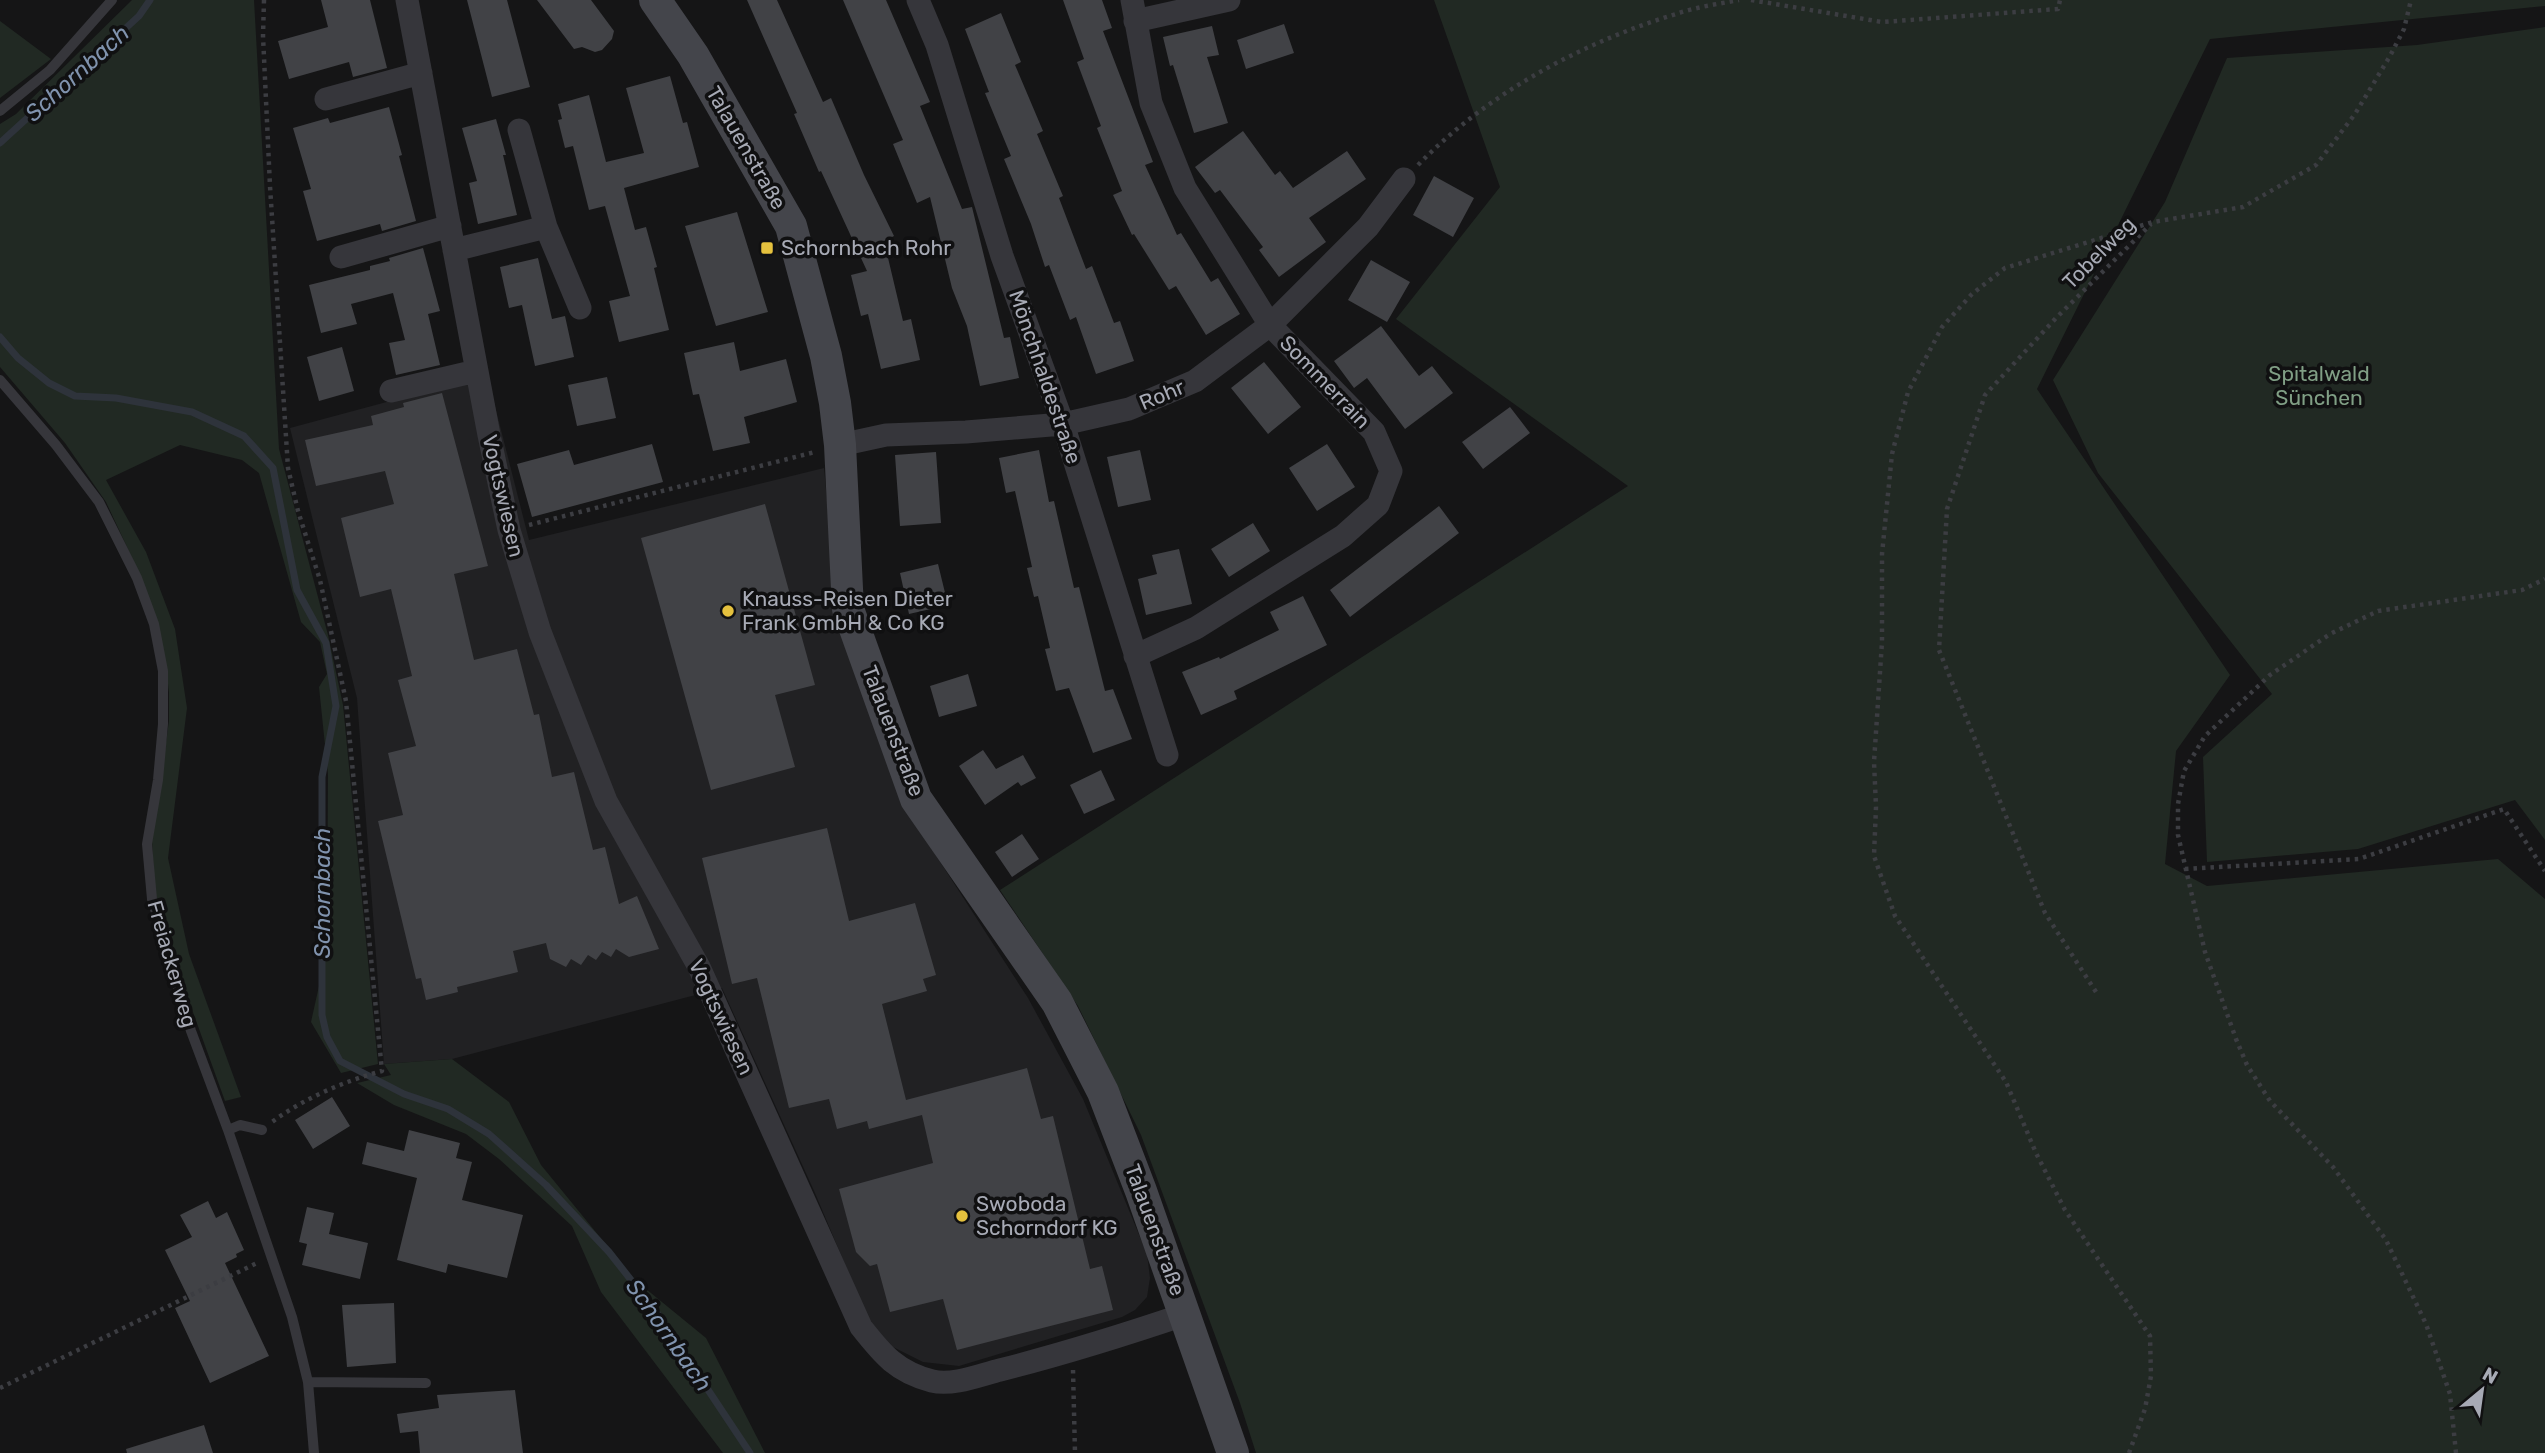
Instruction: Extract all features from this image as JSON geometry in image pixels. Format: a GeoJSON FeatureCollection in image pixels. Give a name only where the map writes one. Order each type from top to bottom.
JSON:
{"type":"FeatureCollection","features":[{"type":"Feature","properties":{"kind":"street","name":"Vogtswiesen"},"geometry":{"type":"LineString","coordinates":[[407,0],[476,371],[509,530],[540,632],[606,801],[699,967],[862,1327],[886,1359],[908,1373],[935,1382],[961,1380],[1073,1352],[1186,1314]]}},
{"type":"Feature","properties":{"kind":"street","name":"Talauenstraße"},"geometry":{"type":"LineString","coordinates":[[655,0],[693,55],[791,226],[826,356],[840,446],[848,609],[916,799],[1057,1002],[1103,1092],[1186,1314],[1233,1453]]}},
{"type":"Feature","properties":{"kind":"street","name":"Mönchhaldestraße"},"geometry":{"type":"LineString","coordinates":[[918,0],[937,45],[1002,256],[1063,425],[1167,755]]}},
{"type":"Feature","properties":{"kind":"street"},"geometry":{"type":"LineString","coordinates":[[1133,10],[1229,0]]}},
{"type":"Feature","properties":{"kind":"street","name":"Sommerrain"},"geometry":{"type":"LineString","coordinates":[[1133,10],[1151,103],[1185,188],[1270,326],[1374,432],[1391,471],[1377,505],[1343,536],[1196,628],[1135,656]]}},
{"type":"Feature","properties":{"kind":"street"},"geometry":{"type":"LineString","coordinates":[[326,99],[421,73]]}},
{"type":"Feature","properties":{"kind":"street"},"geometry":{"type":"LineString","coordinates":[[519,130],[545,227],[580,308]]}},
{"type":"Feature","properties":{"kind":"street","name":"Rohr"},"geometry":{"type":"LineString","coordinates":[[840,446],[886,435],[1063,425],[1129,409],[1195,381],[1270,326],[1368,228],[1404,179]]}},
{"type":"Feature","properties":{"kind":"street"},"geometry":{"type":"LineString","coordinates":[[341,257],[450,226]]}},
{"type":"Feature","properties":{"kind":"street"},"geometry":{"type":"LineString","coordinates":[[454,250],[545,227]]}},
{"type":"Feature","properties":{"kind":"street"},"geometry":{"type":"LineString","coordinates":[[391,391],[476,371]]}},
{"type":"Feature","properties":{"kind":"lane"},"geometry":{"type":"LineString","coordinates":[[0,111],[50,71],[112,0]]}},
{"type":"Feature","properties":{"kind":"lane","name":"Freiackerweg"},"geometry":{"type":"LineString","coordinates":[[0,380],[56,445],[99,502],[136,578],[154,624],[163,671],[163,724],[158,780],[147,844],[152,900],[191,1031],[292,1317],[308,1382],[314,1453]]}},
{"type":"Feature","properties":{"kind":"lane"},"geometry":{"type":"LineString","coordinates":[[228,1130],[240,1125],[262,1129]]}},
{"type":"Feature","properties":{"kind":"lane"},"geometry":{"type":"LineString","coordinates":[[308,1382],[426,1383]]}},
{"type":"Feature","properties":{"kind":"path"},"geometry":{"type":"LineString","coordinates":[[262,1129],[285,1112],[356,1078],[382,1071],[346,701],[320,580],[288,468],[270,186],[263,36],[264,0]]}},
{"type":"Feature","properties":{"kind":"path"},"geometry":{"type":"LineString","coordinates":[[1404,179],[1438,145],[1517,85],[1602,41],[1678,13],[1739,0]]}},
{"type":"Feature","properties":{"kind":"path"},"geometry":{"type":"LineString","coordinates":[[1751,0],[1882,22],[2058,9],[2060,0]]}},
{"type":"Feature","properties":{"kind":"path","name":"Tobelweg"},"geometry":{"type":"LineString","coordinates":[[2096,992],[2045,913],[1939,650],[1947,509],[1985,395],[2056,318],[2152,222],[2243,207],[2316,165],[2355,114],[2390,56],[2404,29],[2411,0]]}},
{"type":"Feature","properties":{"kind":"path"},"geometry":{"type":"LineString","coordinates":[[2129,1453],[2149,1387],[2150,1336],[2065,1210],[2036,1153],[2006,1082],[1895,916],[1874,856],[1874,762],[1882,642],[1882,554],[1892,454],[1908,391],[1942,327],[1972,295],[2005,268],[2152,222]]}},
{"type":"Feature","properties":{"kind":"path"},"geometry":{"type":"LineString","coordinates":[[509,530],[840,446]]}},
{"type":"Feature","properties":{"kind":"path"},"geometry":{"type":"LineString","coordinates":[[2456,1453],[2450,1394],[2426,1324],[2386,1240],[2333,1167],[2270,1101],[2247,1065],[2205,952],[2178,835],[2178,804],[2185,771],[2205,736],[2270,676],[2330,634],[2378,611],[2522,590],[2545,579]]}},
{"type":"Feature","properties":{"kind":"path"},"geometry":{"type":"LineString","coordinates":[[2185,869],[2359,859],[2504,809],[2545,871]]}},
{"type":"Feature","properties":{"kind":"path"},"geometry":{"type":"LineString","coordinates":[[1,1386],[272,1255]]}},
{"type":"Feature","properties":{"kind":"path"},"geometry":{"type":"LineString","coordinates":[[1073,1352],[1075,1453]]}},
{"type":"Feature","properties":{"kind":"shaded area"},"geometry":{"type":"Polygon","coordinates":[[[487,375],[529,540],[824,468],[838,617],[904,806],[1028,998],[1083,1099],[1147,1254],[1150,1278],[1147,1297],[1135,1310],[1122,1317],[959,1366],[923,1362],[889,1345],[868,1319],[815,1193],[722,988],[452,1059],[384,1064],[357,698],[290,428],[487,375]]]}},
{"type":"Feature","properties":{"kind":"green space"},"geometry":{"type":"Polygon","coordinates":[[[132,0],[254,0],[279,449],[328,635],[343,705],[378,1064],[341,1073],[311,1022],[327,950],[328,774],[319,687],[327,674],[320,642],[301,622],[259,473],[242,460],[180,445],[106,480],[146,552],[175,629],[187,708],[168,858],[189,954],[241,1097],[225,1101],[172,954],[155,892],[152,841],[169,721],[169,693],[166,666],[141,577],[106,502],[65,443],[0,367],[0,124],[16,114],[132,0]]]}},
{"type":"Feature","properties":{"kind":"green space"},"geometry":{"type":"Polygon","coordinates":[[[1434,0],[2545,0],[2545,6],[2210,39],[2037,389],[2230,675],[2176,751],[2165,864],[2207,886],[2498,859],[2545,899],[2545,1453],[1256,1453],[1141,1135],[1078,1006],[1000,890],[1628,486],[1396,319],[1500,187],[1434,0]]]}},
{"type":"Feature","properties":{"kind":"green space"},"geometry":{"type":"Polygon","coordinates":[[[0,21],[51,59],[0,98],[0,21]]]}},
{"type":"Feature","properties":{"kind":"green space","name":"Spitalwald Sünchen"},"geometry":{"type":"Polygon","coordinates":[[[2545,27],[2545,840],[2515,800],[2358,849],[2207,862],[2203,757],[2272,694],[2098,473],[2053,380],[2165,202],[2227,58],[2417,45],[2545,27]]]}},
{"type":"Feature","properties":{"kind":"green space"},"geometry":{"type":"Polygon","coordinates":[[[452,1059],[509,1102],[541,1165],[635,1280],[706,1338],[765,1453],[723,1453],[601,1292],[572,1226],[499,1159],[466,1134],[394,1105],[357,1083],[391,1075],[384,1064],[452,1059]]]}},
{"type":"Feature","properties":{"kind":"building"},"geometry":{"type":"Polygon","coordinates":[[[321,0],[370,0],[387,68],[353,77],[349,62],[289,79],[278,41],[328,27],[321,0]]]}},
{"type":"Feature","properties":{"kind":"building"},"geometry":{"type":"Polygon","coordinates":[[[467,0],[507,0],[530,87],[492,97],[467,0]]]}},
{"type":"Feature","properties":{"kind":"building"},"geometry":{"type":"Polygon","coordinates":[[[537,0],[591,0],[614,31],[612,39],[602,50],[595,52],[582,47],[574,49],[537,0]]]}},
{"type":"Feature","properties":{"kind":"building"},"geometry":{"type":"Polygon","coordinates":[[[747,0],[777,0],[823,102],[831,98],[894,236],[884,241],[903,321],[911,319],[920,360],[881,369],[868,314],[861,316],[851,275],[867,271],[821,171],[819,172],[794,114],[797,113],[747,0]]]}},
{"type":"Feature","properties":{"kind":"building"},"geometry":{"type":"Polygon","coordinates":[[[843,0],[886,0],[930,102],[920,106],[962,209],[972,207],[1004,338],[1010,337],[1019,378],[980,386],[967,326],[952,288],[930,197],[917,203],[893,144],[903,140],[843,0]]]}},
{"type":"Feature","properties":{"kind":"building"},"geometry":{"type":"Polygon","coordinates":[[[1063,0],[1102,0],[1112,28],[1103,31],[1153,162],[1145,165],[1177,235],[1181,233],[1211,282],[1218,278],[1240,314],[1206,335],[1176,286],[1169,290],[1134,234],[1132,235],[1113,195],[1122,191],[1097,128],[1101,126],[1077,62],[1084,59],[1063,0]]]}},
{"type":"Feature","properties":{"kind":"building"},"geometry":{"type":"Polygon","coordinates":[[[1001,13],[1021,62],[1015,65],[1043,131],[1037,134],[1063,196],[1059,198],[1086,269],[1092,266],[1114,323],[1120,321],[1134,361],[1096,374],[1076,317],[1070,320],[1049,265],[1045,267],[1031,224],[1004,159],[1011,156],[985,93],[989,92],[965,29],[1001,13]]]}},
{"type":"Feature","properties":{"kind":"building"},"geometry":{"type":"Polygon","coordinates":[[[1284,24],[1294,53],[1246,69],[1237,40],[1284,24]]]}},
{"type":"Feature","properties":{"kind":"building"},"geometry":{"type":"Polygon","coordinates":[[[1212,26],[1219,55],[1207,57],[1228,123],[1194,133],[1173,65],[1170,66],[1163,37],[1212,26]]]}},
{"type":"Feature","properties":{"kind":"building"},"geometry":{"type":"Polygon","coordinates":[[[670,76],[683,123],[687,122],[699,167],[624,188],[635,230],[646,227],[669,330],[619,342],[609,301],[630,296],[605,206],[589,210],[573,146],[565,148],[558,120],[562,119],[558,104],[589,95],[606,162],[644,153],[626,88],[670,76]]]}},
{"type":"Feature","properties":{"kind":"building"},"geometry":{"type":"Polygon","coordinates":[[[389,107],[416,221],[382,231],[380,224],[317,241],[303,191],[311,189],[293,128],[328,118],[330,123],[389,107]]]}},
{"type":"Feature","properties":{"kind":"building"},"geometry":{"type":"Polygon","coordinates":[[[496,119],[517,215],[478,224],[469,183],[477,181],[462,128],[496,119]]]}},
{"type":"Feature","properties":{"kind":"building"},"geometry":{"type":"Polygon","coordinates":[[[1243,131],[1275,175],[1280,171],[1293,188],[1347,151],[1366,179],[1309,218],[1326,242],[1279,277],[1259,250],[1263,247],[1220,190],[1215,193],[1195,167],[1243,131]]]}},
{"type":"Feature","properties":{"kind":"building"},"geometry":{"type":"Polygon","coordinates":[[[1434,176],[1474,198],[1453,237],[1413,215],[1434,176]]]}},
{"type":"Feature","properties":{"kind":"building"},"geometry":{"type":"Polygon","coordinates":[[[737,212],[768,312],[716,326],[685,226],[737,212]]]}},
{"type":"Feature","properties":{"kind":"building"},"geometry":{"type":"Polygon","coordinates":[[[423,248],[440,311],[428,314],[440,365],[396,375],[389,343],[405,340],[393,293],[351,304],[357,324],[321,333],[309,285],[370,270],[370,266],[390,261],[389,258],[423,248]]]}},
{"type":"Feature","properties":{"kind":"building"},"geometry":{"type":"Polygon","coordinates":[[[538,258],[552,319],[565,316],[574,357],[535,366],[522,305],[509,308],[500,267],[538,258]]]}},
{"type":"Feature","properties":{"kind":"building"},"geometry":{"type":"Polygon","coordinates":[[[1371,260],[1410,282],[1387,322],[1348,300],[1371,260]]]}},
{"type":"Feature","properties":{"kind":"building"},"geometry":{"type":"Polygon","coordinates":[[[1381,326],[1419,376],[1432,366],[1453,393],[1405,429],[1367,378],[1354,388],[1334,361],[1381,326]]]}},
{"type":"Feature","properties":{"kind":"building"},"geometry":{"type":"Polygon","coordinates":[[[734,342],[740,371],[786,359],[797,402],[744,417],[750,443],[713,451],[699,394],[693,395],[684,353],[734,342]]]}},
{"type":"Feature","properties":{"kind":"building"},"geometry":{"type":"Polygon","coordinates":[[[342,347],[354,391],[319,401],[307,357],[342,347]]]}},
{"type":"Feature","properties":{"kind":"building"},"geometry":{"type":"Polygon","coordinates":[[[1264,362],[1301,407],[1268,434],[1231,388],[1264,362]]]}},
{"type":"Feature","properties":{"kind":"building"},"geometry":{"type":"Polygon","coordinates":[[[607,377],[616,418],[577,426],[568,385],[607,377]]]}},
{"type":"Feature","properties":{"kind":"building"},"geometry":{"type":"Polygon","coordinates":[[[442,393],[488,566],[454,574],[474,660],[517,649],[534,715],[539,714],[552,777],[574,772],[593,850],[605,847],[619,904],[637,896],[659,949],[629,957],[616,949],[611,957],[602,952],[596,960],[588,955],[581,965],[571,959],[566,967],[550,959],[546,943],[513,951],[518,972],[457,987],[458,992],[426,1000],[421,978],[416,979],[378,821],[403,815],[388,753],[416,746],[398,680],[412,676],[391,589],[360,597],[341,518],[394,504],[385,471],[316,486],[305,440],[373,425],[371,416],[404,407],[403,403],[442,393]]]}},
{"type":"Feature","properties":{"kind":"building"},"geometry":{"type":"Polygon","coordinates":[[[1510,407],[1530,433],[1483,469],[1462,442],[1510,407]]]}},
{"type":"Feature","properties":{"kind":"building"},"geometry":{"type":"Polygon","coordinates":[[[652,444],[663,482],[532,517],[517,464],[569,450],[574,465],[652,444]]]}},
{"type":"Feature","properties":{"kind":"building"},"geometry":{"type":"Polygon","coordinates":[[[1327,444],[1355,487],[1317,511],[1289,468],[1327,444]]]}},
{"type":"Feature","properties":{"kind":"building"},"geometry":{"type":"Polygon","coordinates":[[[1039,450],[1049,502],[1054,501],[1074,588],[1079,587],[1105,691],[1113,689],[1132,739],[1093,753],[1069,688],[1056,691],[1045,649],[1050,648],[1038,596],[1034,597],[1027,568],[1032,567],[1015,491],[1006,493],[999,458],[1039,450]]]}},
{"type":"Feature","properties":{"kind":"building"},"geometry":{"type":"Polygon","coordinates":[[[1140,450],[1151,500],[1118,507],[1107,457],[1140,450]]]}},
{"type":"Feature","properties":{"kind":"building"},"geometry":{"type":"Polygon","coordinates":[[[936,452],[941,523],[900,526],[895,455],[936,452]]]}},
{"type":"Feature","properties":{"kind":"building","name":"Knauss-Reisen Dieter Frank GmbH & Co KG"},"geometry":{"type":"Polygon","coordinates":[[[765,504],[815,685],[775,695],[795,767],[711,790],[641,538],[765,504]]]}},
{"type":"Feature","properties":{"kind":"building"},"geometry":{"type":"Polygon","coordinates":[[[1439,506],[1459,533],[1350,617],[1330,590],[1439,506]]]}},
{"type":"Feature","properties":{"kind":"building"},"geometry":{"type":"Polygon","coordinates":[[[1253,523],[1270,551],[1229,577],[1211,549],[1253,523]]]}},
{"type":"Feature","properties":{"kind":"building"},"geometry":{"type":"Polygon","coordinates":[[[1179,549],[1192,604],[1146,615],[1138,579],[1157,574],[1152,555],[1179,549]]]}},
{"type":"Feature","properties":{"kind":"building"},"geometry":{"type":"Polygon","coordinates":[[[938,564],[948,605],[909,614],[900,573],[938,564]]]}},
{"type":"Feature","properties":{"kind":"building"},"geometry":{"type":"Polygon","coordinates":[[[1303,596],[1327,645],[1234,691],[1237,699],[1201,715],[1182,672],[1219,657],[1220,659],[1279,630],[1270,612],[1303,596]]]}},
{"type":"Feature","properties":{"kind":"building"},"geometry":{"type":"Polygon","coordinates":[[[968,674],[977,706],[939,717],[930,686],[968,674]]]}},
{"type":"Feature","properties":{"kind":"building"},"geometry":{"type":"Polygon","coordinates":[[[983,750],[996,769],[1023,755],[1036,778],[1021,786],[1018,782],[985,805],[959,766],[983,750]]]}},
{"type":"Feature","properties":{"kind":"building"},"geometry":{"type":"Polygon","coordinates":[[[1101,770],[1115,800],[1084,814],[1070,785],[1101,770]]]}},
{"type":"Feature","properties":{"kind":"building"},"geometry":{"type":"Polygon","coordinates":[[[827,828],[849,921],[915,903],[936,975],[923,979],[927,991],[882,1004],[906,1100],[1027,1068],[1041,1119],[1053,1116],[1090,1269],[1102,1266],[1113,1310],[957,1350],[943,1299],[890,1312],[877,1264],[870,1266],[856,1252],[839,1189],[933,1163],[922,1115],[869,1129],[867,1121],[837,1129],[829,1099],[789,1108],[757,978],[732,984],[702,858],[827,828]]]}},
{"type":"Feature","properties":{"kind":"building"},"geometry":{"type":"Polygon","coordinates":[[[1022,834],[1039,859],[1012,877],[995,852],[1022,834]]]}},
{"type":"Feature","properties":{"kind":"building"},"geometry":{"type":"Polygon","coordinates":[[[332,1097],[350,1126],[313,1149],[295,1120],[332,1097]]]}},
{"type":"Feature","properties":{"kind":"building"},"geometry":{"type":"Polygon","coordinates":[[[409,1130],[460,1143],[456,1158],[472,1162],[462,1200],[523,1215],[507,1278],[448,1264],[446,1273],[397,1260],[417,1178],[362,1164],[367,1142],[404,1151],[409,1130]]]}},
{"type":"Feature","properties":{"kind":"building"},"geometry":{"type":"Polygon","coordinates":[[[208,1201],[216,1218],[227,1212],[244,1250],[225,1263],[269,1356],[210,1383],[175,1308],[190,1301],[165,1250],[192,1237],[180,1215],[208,1201]]]}},
{"type":"Feature","properties":{"kind":"building"},"geometry":{"type":"Polygon","coordinates":[[[307,1207],[334,1213],[329,1234],[368,1243],[360,1279],[302,1265],[307,1244],[299,1242],[307,1207]]]}},
{"type":"Feature","properties":{"kind":"building"},"geometry":{"type":"Polygon","coordinates":[[[394,1303],[396,1363],[347,1367],[342,1305],[394,1303]]]}},
{"type":"Feature","properties":{"kind":"building"},"geometry":{"type":"Polygon","coordinates":[[[515,1390],[523,1453],[420,1453],[418,1431],[400,1433],[397,1414],[439,1408],[437,1395],[515,1390]]]}},
{"type":"Feature","properties":{"kind":"building"},"geometry":{"type":"Polygon","coordinates":[[[204,1425],[213,1453],[127,1453],[126,1449],[204,1425]]]}},
{"type":"Feature","properties":{"kind":"waterway","name":"Schornbach"},"geometry":{"type":"LineString","coordinates":[[0,143],[139,16],[150,0]]}},
{"type":"Feature","properties":{"kind":"waterway","name":"Schornbach"},"geometry":{"type":"LineString","coordinates":[[0,337],[18,358],[49,383],[75,396],[116,398],[192,412],[244,436],[273,468],[297,590],[326,643],[336,706],[322,777],[322,1015],[327,1037],[340,1061],[404,1094],[448,1109],[489,1134],[546,1185],[609,1252],[657,1313],[750,1453]]}},
{"type":"Feature","properties":{"kind":"place","name":"Schornbach Rohr"},"geometry":{"type":"Point","coordinates":[767,248]}},
{"type":"Feature","properties":{"kind":"place","name":"Knauss-Reisen Dieter Frank GmbH & Co KG"},"geometry":{"type":"Point","coordinates":[728,611]}},
{"type":"Feature","properties":{"kind":"place","name":"Swoboda Schorndorf KG"},"geometry":{"type":"Point","coordinates":[962,1216]}}]}
